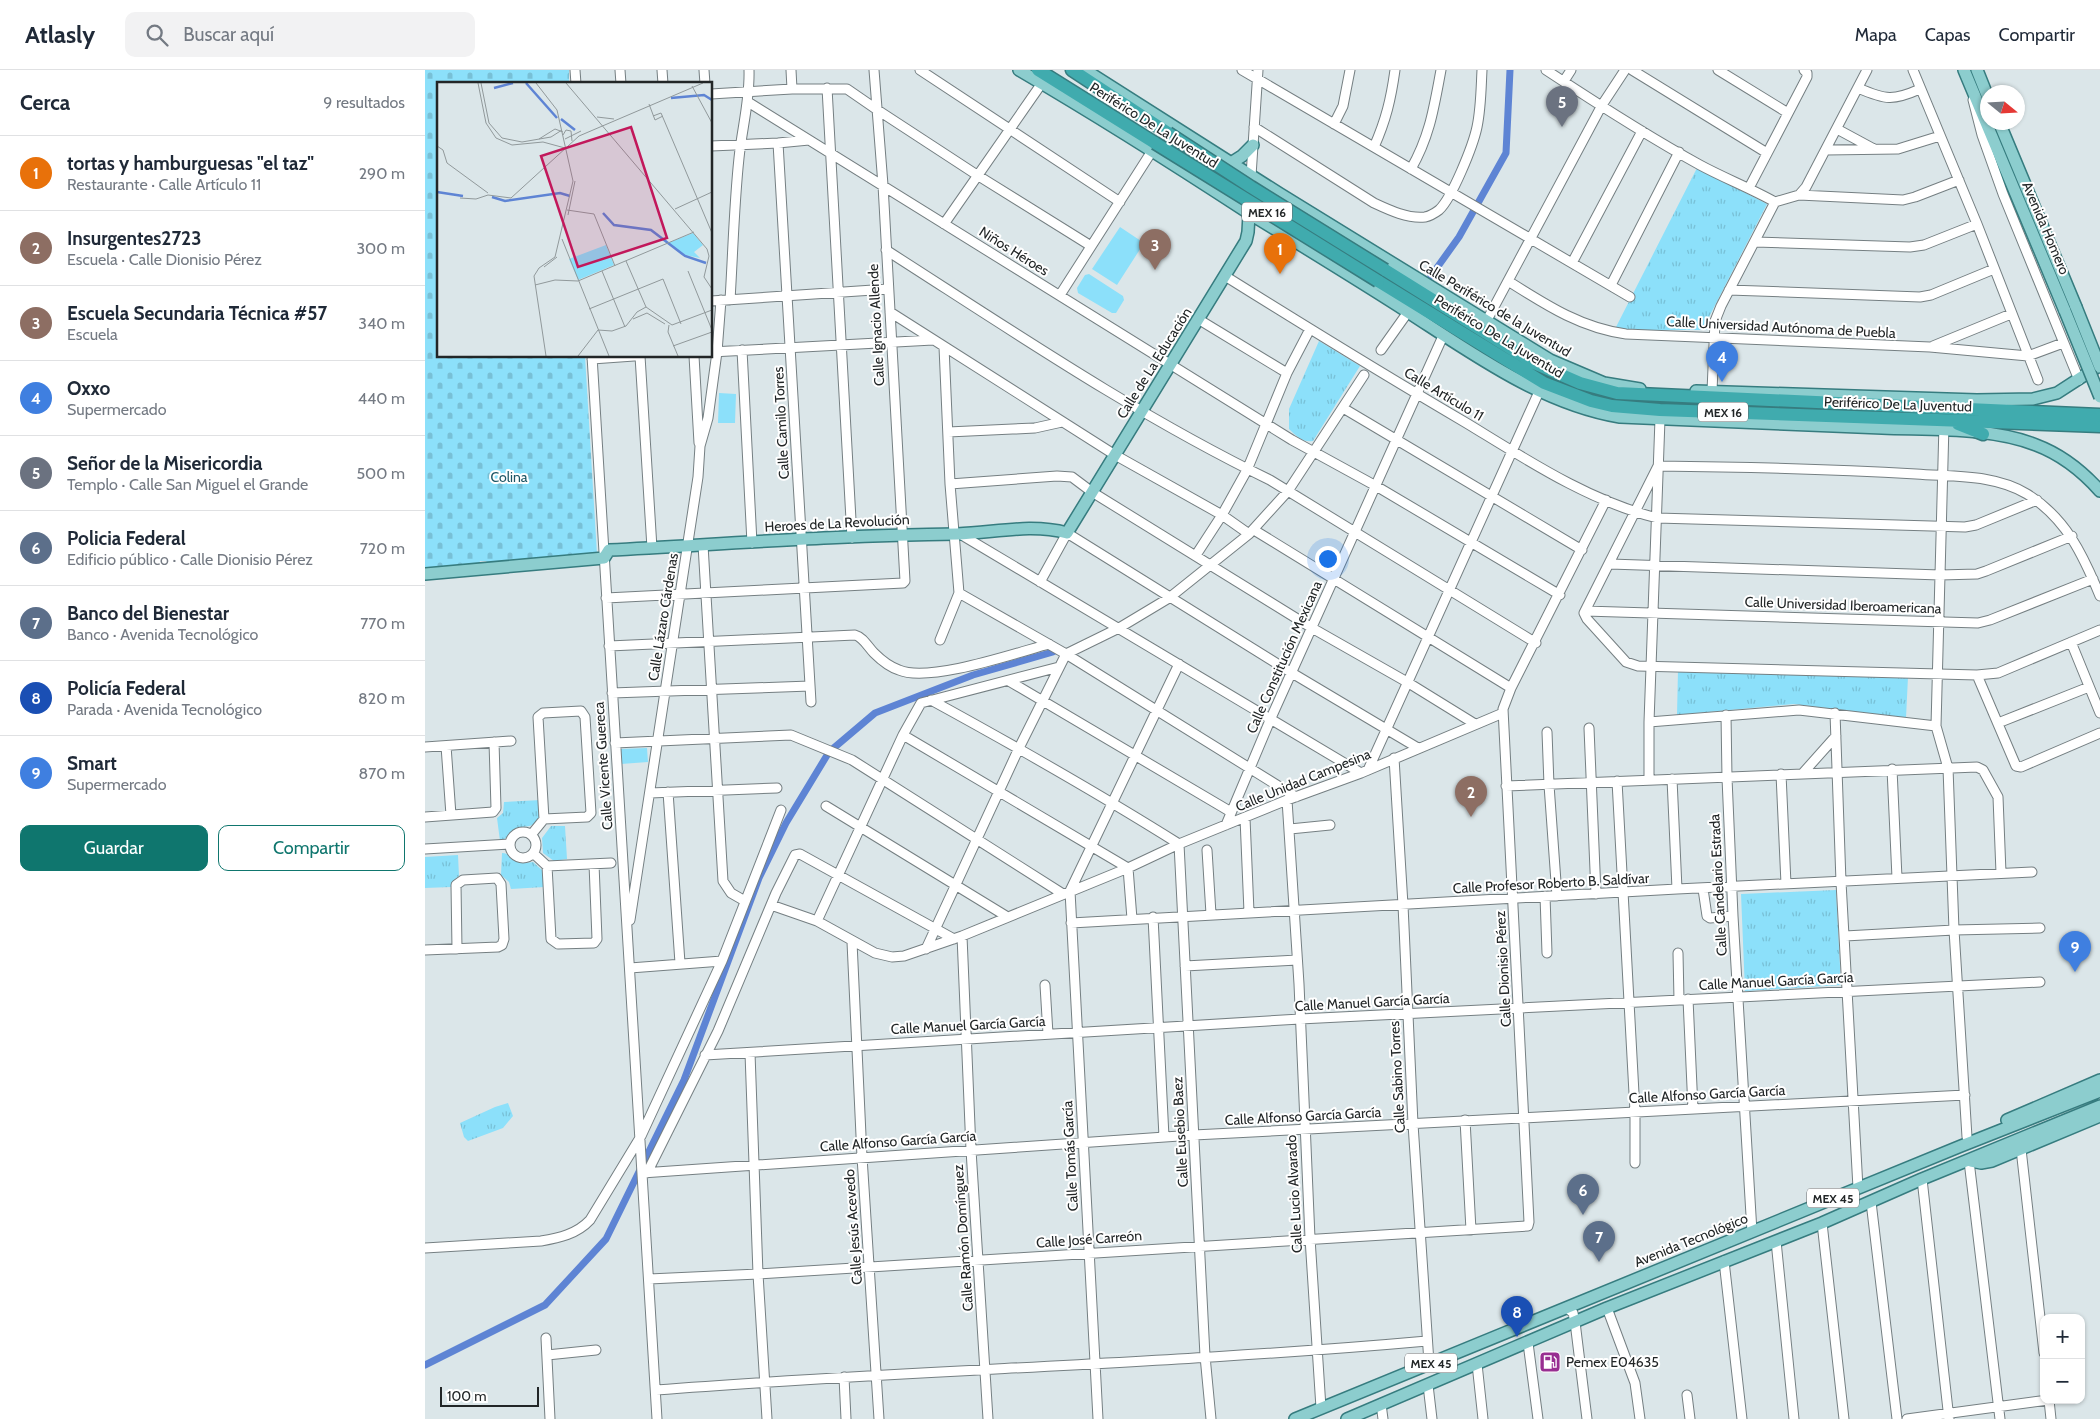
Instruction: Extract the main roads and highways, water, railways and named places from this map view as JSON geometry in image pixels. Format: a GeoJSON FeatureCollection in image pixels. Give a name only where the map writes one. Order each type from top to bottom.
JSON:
{"type":"FeatureCollection","features":[{"type":"Feature","properties":{"kind":"highway","name":"Periférico De La Juventud"},"geometry":{"type":"LineString","coordinates":[[1072,70],[1382,275],[1542,387],[1612,406],[1946,424],[2096,426]]}},
{"type":"Feature","properties":{"kind":"highway"},"geometry":{"type":"LineString","coordinates":[[1041,76],[1072,102]]}},
{"type":"Feature","properties":{"kind":"highway","name":"Periférico De La Juventud"},"geometry":{"type":"LineString","coordinates":[[1041,76],[1154,147],[1526,358],[1546,369],[1580,383],[1617,393],[1661,397],[2100,413]]}},
{"type":"Feature","properties":{"kind":"highway"},"geometry":{"type":"LineString","coordinates":[[1502,332],[1526,358]]}},
{"type":"Feature","properties":{"kind":"highway"},"geometry":{"type":"LineString","coordinates":[[1853,403],[1868,395]]}},
{"type":"Feature","properties":{"kind":"highway"},"geometry":{"type":"LineString","coordinates":[[1665,419],[1705,412]]}},
{"type":"Feature","properties":{"kind":"highway"},"geometry":{"type":"LineString","coordinates":[[1946,424],[1983,434]]}},
{"type":"Feature","properties":{"kind":"main road"},"geometry":{"type":"LineString","coordinates":[[1019,70],[1041,76]]}},
{"type":"Feature","properties":{"kind":"main road","name":"Calle Periférico de la Juventud"},"geometry":{"type":"LineString","coordinates":[[1085,70],[1279,194],[1502,332],[1549,360],[1604,383],[1636,388],[1977,400]]}},
{"type":"Feature","properties":{"kind":"main road","name":"Avenida Homero"},"geometry":{"type":"LineString","coordinates":[[1964,70],[2100,397]]}},
{"type":"Feature","properties":{"kind":"main road"},"geometry":{"type":"LineString","coordinates":[[1977,70],[1983,85]]}},
{"type":"Feature","properties":{"kind":"main road"},"geometry":{"type":"LineString","coordinates":[[1072,102],[1154,147],[1218,193],[1443,336],[1587,409],[1608,415],[1665,419],[1946,424]]}},
{"type":"Feature","properties":{"kind":"main road","name":"Avenida Homero"},"geometry":{"type":"LineString","coordinates":[[2002,130],[2100,366]]}},
{"type":"Feature","properties":{"kind":"main road"},"geometry":{"type":"LineString","coordinates":[[1218,193],[1224,191],[1231,184],[1235,174],[1233,164],[1253,145]]}},
{"type":"Feature","properties":{"kind":"main road","name":"Calle de La Educación"},"geometry":{"type":"LineString","coordinates":[[1069,528],[1225,276],[1247,236],[1251,176]]}},
{"type":"Feature","properties":{"kind":"main road"},"geometry":{"type":"LineString","coordinates":[[1267,224],[1267,205],[1273,197],[1279,194]]}},
{"type":"Feature","properties":{"kind":"main road"},"geometry":{"type":"LineString","coordinates":[[1247,236],[1267,224]]}},
{"type":"Feature","properties":{"kind":"main road","name":"Periférico De La Juventud"},"geometry":{"type":"LineString","coordinates":[[1977,400],[2039,399],[2057,393],[2100,366]]}},
{"type":"Feature","properties":{"kind":"main road"},"geometry":{"type":"LineString","coordinates":[[1983,434],[2020,440],[2037,445],[2071,465],[2100,491]]}},
{"type":"Feature","properties":{"kind":"main road","name":"Heroes de La Revolución"},"geometry":{"type":"LineString","coordinates":[[425,574],[603,558],[609,550],[956,534],[1020,528],[1069,528]]}},
{"type":"Feature","properties":{"kind":"main road"},"geometry":{"type":"LineString","coordinates":[[1964,1141],[2100,1080]]}},
{"type":"Feature","properties":{"kind":"main road","name":"Avenida Tecnológico"},"geometry":{"type":"LineString","coordinates":[[1295,1419],[1859,1188],[1964,1141],[2100,1091]]}},
{"type":"Feature","properties":{"kind":"main road","name":"MEX 45"},"geometry":{"type":"LineString","coordinates":[[1347,1419],[1607,1308],[1822,1223],[2100,1106]]}},
{"type":"Feature","properties":{"kind":"main road"},"geometry":{"type":"LineString","coordinates":[[1969,1160],[1981,1163],[1992,1161],[2100,1116]]}},
{"type":"Feature","properties":{"kind":"waterway"},"geometry":{"type":"LineString","coordinates":[[1431,276],[1459,237],[1506,153],[1510,70]]}},
{"type":"Feature","properties":{"kind":"waterway"},"geometry":{"type":"LineString","coordinates":[[425,1365],[545,1305],[606,1239],[684,1080],[759,878],[786,823],[829,752],[875,713],[973,675],[1053,652]]}},
{"type":"Feature","properties":{"kind":"place","name":"Señor de la Misericordia"},"geometry":{"type":"Point","coordinates":[1562,127]}},
{"type":"Feature","properties":{"kind":"place","name":"Escuela Secundaria Técnica #57"},"geometry":{"type":"Point","coordinates":[1155,270]}},
{"type":"Feature","properties":{"kind":"place","name":"tortas y hamburguesas \"el taz\""},"geometry":{"type":"Point","coordinates":[1280,274]}},
{"type":"Feature","properties":{"kind":"place","name":"Oxxo"},"geometry":{"type":"Point","coordinates":[1722,382]}},
{"type":"Feature","properties":{"kind":"place","name":"Insurgentes2723"},"geometry":{"type":"Point","coordinates":[1471,817]}},
{"type":"Feature","properties":{"kind":"place","name":"Smart"},"geometry":{"type":"Point","coordinates":[2075,972]}},
{"type":"Feature","properties":{"kind":"place","name":"Policia Federal"},"geometry":{"type":"Point","coordinates":[1583,1215]}},
{"type":"Feature","properties":{"kind":"place","name":"Banco del Bienestar"},"geometry":{"type":"Point","coordinates":[1599,1262]}},
{"type":"Feature","properties":{"kind":"place","name":"Policía Federal"},"geometry":{"type":"Point","coordinates":[1517,1337]}},
{"type":"Feature","properties":{"kind":"place","name":"Pemex E04635"},"geometry":{"type":"Point","coordinates":[1550,1362]}},
{"type":"Feature","properties":{"kind":"park label","name":"Colina"},"geometry":{"type":"Point","coordinates":[509,477]}}]}
